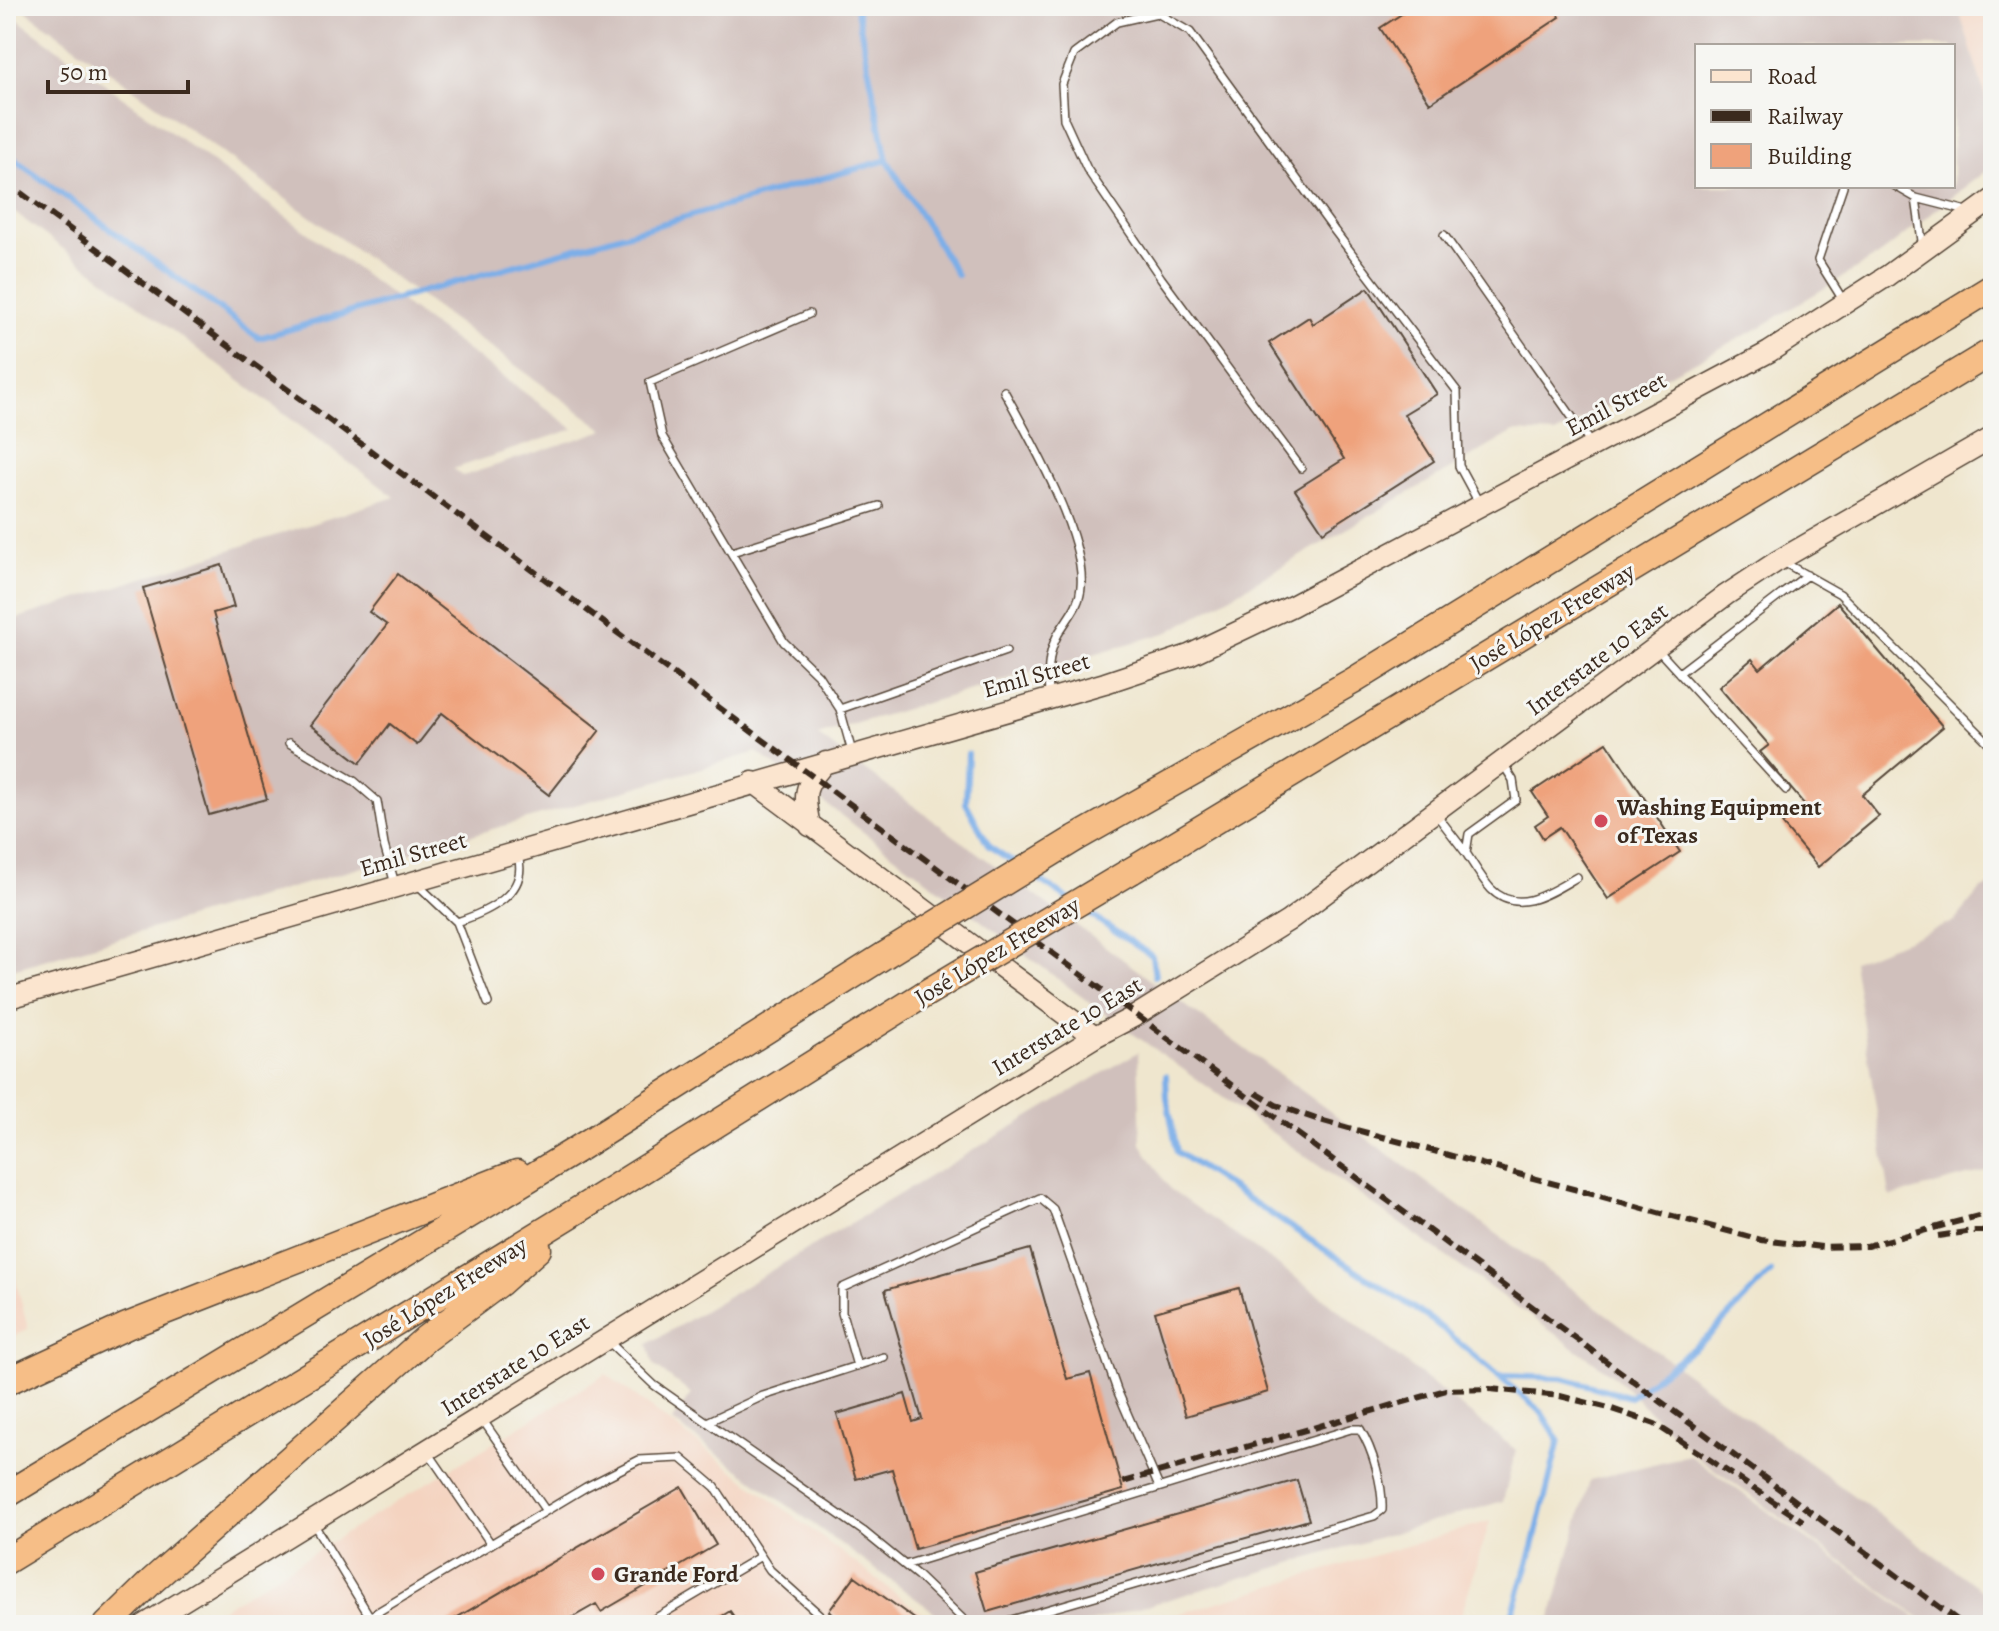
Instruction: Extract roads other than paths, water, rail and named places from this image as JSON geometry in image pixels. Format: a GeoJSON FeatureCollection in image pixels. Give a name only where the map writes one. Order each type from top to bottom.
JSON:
{"type":"FeatureCollection","features":[{"type":"Feature","properties":{"kind":"highway","name":"José López Freeway"},"geometry":{"type":"LineString","coordinates":[[6,1495],[576,1150],[1076,838],[1353,681],[1993,287]]}},
{"type":"Feature","properties":{"kind":"highway","name":"José López Freeway"},"geometry":{"type":"LineString","coordinates":[[6,1561],[923,995],[1993,351]]}},
{"type":"Feature","properties":{"kind":"highway"},"geometry":{"type":"LineString","coordinates":[[6,1382],[127,1326],[576,1150]]}},
{"type":"Feature","properties":{"kind":"highway"},"geometry":{"type":"LineString","coordinates":[[107,1625],[152,1581],[425,1339],[500,1283],[593,1201]]}},
{"type":"Feature","properties":{"kind":"main road","name":"Emil Street"},"geometry":{"type":"LineString","coordinates":[[6,999],[1049,699],[1189,655],[1229,637],[1769,352],[1845,304],[1993,199]]}},
{"type":"Feature","properties":{"kind":"main road","name":"Interstate 10 East"},"geometry":{"type":"LineString","coordinates":[[144,1625],[1095,1037],[1252,946],[1780,559],[1993,437]]}},
{"type":"Feature","properties":{"kind":"main road"},"geometry":{"type":"LineString","coordinates":[[810,826],[805,802],[806,787],[827,761]]}},
{"type":"Feature","properties":{"kind":"main road"},"geometry":{"type":"LineString","coordinates":[[753,782],[1095,1037]]}},
{"type":"Feature","properties":{"kind":"lane"},"geometry":{"type":"LineString","coordinates":[[1301,468],[1161,278],[1095,182],[1064,119],[1062,84],[1074,54],[1117,22],[1157,13],[1190,32],[1334,230],[1457,391],[1459,466],[1481,505]]}},
{"type":"Feature","properties":{"kind":"lane"},"geometry":{"type":"LineString","coordinates":[[1842,188],[1818,260],[1845,304]]}},
{"type":"Feature","properties":{"kind":"lane"},"geometry":{"type":"LineString","coordinates":[[1898,188],[1916,198],[1973,213]]}},
{"type":"Feature","properties":{"kind":"lane"},"geometry":{"type":"LineString","coordinates":[[1916,198],[1923,249]]}},
{"type":"Feature","properties":{"kind":"lane"},"geometry":{"type":"LineString","coordinates":[[1444,235],[1592,446]]}},
{"type":"Feature","properties":{"kind":"lane"},"geometry":{"type":"LineString","coordinates":[[809,314],[650,382],[662,436],[784,642],[818,675],[840,709],[852,754]]}},
{"type":"Feature","properties":{"kind":"lane"},"geometry":{"type":"LineString","coordinates":[[1004,391],[1038,452],[1069,525],[1082,586],[1074,610],[1056,637],[1048,663],[1049,699]]}},
{"type":"Feature","properties":{"kind":"lane"},"geometry":{"type":"LineString","coordinates":[[732,552],[879,506]]}},
{"type":"Feature","properties":{"kind":"lane"},"geometry":{"type":"LineString","coordinates":[[1780,559],[1840,594],[1993,747]]}},
{"type":"Feature","properties":{"kind":"lane"},"geometry":{"type":"LineString","coordinates":[[1679,673],[1807,575]]}},
{"type":"Feature","properties":{"kind":"lane"},"geometry":{"type":"LineString","coordinates":[[1655,648],[1786,790]]}},
{"type":"Feature","properties":{"kind":"lane"},"geometry":{"type":"LineString","coordinates":[[840,709],[1006,651]]}},
{"type":"Feature","properties":{"kind":"lane"},"geometry":{"type":"LineString","coordinates":[[289,743],[354,781],[377,801],[384,845],[404,883],[457,922],[488,1003]]}},
{"type":"Feature","properties":{"kind":"lane"},"geometry":{"type":"LineString","coordinates":[[1466,853],[1469,834],[1516,800],[1513,780],[1502,762]]}},
{"type":"Feature","properties":{"kind":"lane"},"geometry":{"type":"LineString","coordinates":[[1435,812],[1492,891],[1512,902],[1541,899],[1577,877]]}},
{"type":"Feature","properties":{"kind":"lane"},"geometry":{"type":"LineString","coordinates":[[457,922],[495,907],[518,882],[522,870],[516,851]]}},
{"type":"Feature","properties":{"kind":"lane"},"geometry":{"type":"LineString","coordinates":[[857,1366],[842,1313],[842,1288],[1040,1198],[1053,1209],[1117,1390],[1159,1487]]}},
{"type":"Feature","properties":{"kind":"lane"},"geometry":{"type":"LineString","coordinates":[[606,1340],[654,1385],[863,1531],[973,1625]]}},
{"type":"Feature","properties":{"kind":"lane"},"geometry":{"type":"LineString","coordinates":[[707,1422],[763,1396],[884,1357]]}},
{"type":"Feature","properties":{"kind":"lane"},"geometry":{"type":"LineString","coordinates":[[481,1417],[546,1511]]}},
{"type":"Feature","properties":{"kind":"lane"},"geometry":{"type":"LineString","coordinates":[[905,1565],[1351,1429],[1360,1429],[1366,1439],[1378,1478],[1382,1510],[1374,1516],[994,1625]]}},
{"type":"Feature","properties":{"kind":"lane"},"geometry":{"type":"LineString","coordinates":[[427,1450],[491,1544]]}},
{"type":"Feature","properties":{"kind":"lane"},"geometry":{"type":"LineString","coordinates":[[356,1625],[546,1511],[639,1460],[681,1458],[715,1487],[770,1570],[831,1625]]}},
{"type":"Feature","properties":{"kind":"lane"},"geometry":{"type":"LineString","coordinates":[[312,1521],[370,1617]]}},
{"type":"Feature","properties":{"kind":"lane"},"geometry":{"type":"LineString","coordinates":[[644,1625],[761,1556]]}},
{"type":"Feature","properties":{"kind":"waterway"},"geometry":{"type":"LineString","coordinates":[[856,6],[887,160],[957,275]]}},
{"type":"Feature","properties":{"kind":"waterway"},"geometry":{"type":"LineString","coordinates":[[6,153],[259,338],[887,160]]}},
{"type":"Feature","properties":{"kind":"waterway"},"geometry":{"type":"LineString","coordinates":[[968,754],[966,803],[989,846],[1018,865]]}},
{"type":"Feature","properties":{"kind":"waterway"},"geometry":{"type":"LineString","coordinates":[[1031,874],[1068,899]]}},
{"type":"Feature","properties":{"kind":"waterway"},"geometry":{"type":"LineString","coordinates":[[1080,908],[1152,956],[1155,976]]}},
{"type":"Feature","properties":{"kind":"waterway"},"geometry":{"type":"LineString","coordinates":[[1166,1076],[1177,1152],[1433,1321],[1541,1412],[1559,1440],[1533,1547],[1509,1625]]}},
{"type":"Feature","properties":{"kind":"waterway"},"geometry":{"type":"LineString","coordinates":[[1501,1376],[1563,1378],[1630,1397],[1708,1337],[1771,1272]]}},
{"type":"Feature","properties":{"kind":"railway"},"geometry":{"type":"LineString","coordinates":[[6,182],[1964,1625]]}},
{"type":"Feature","properties":{"kind":"railway"},"geometry":{"type":"LineString","coordinates":[[1256,1093],[1276,1105],[1316,1119],[1761,1240],[1822,1247],[1867,1246],[1993,1212]]}},
{"type":"Feature","properties":{"kind":"railway"},"geometry":{"type":"LineString","coordinates":[[1938,1236],[1993,1231]]}},
{"type":"Feature","properties":{"kind":"railway"},"geometry":{"type":"LineString","coordinates":[[1123,1482],[1446,1390],[1490,1389],[1560,1396],[1655,1424],[1803,1521]]}},
{"type":"Feature","properties":{"kind":"place","name":"Washing Equipment of Texas"},"geometry":{"type":"Point","coordinates":[1601,821]}},
{"type":"Feature","properties":{"kind":"place","name":"Grande Ford"},"geometry":{"type":"Point","coordinates":[598,1574]}}]}
